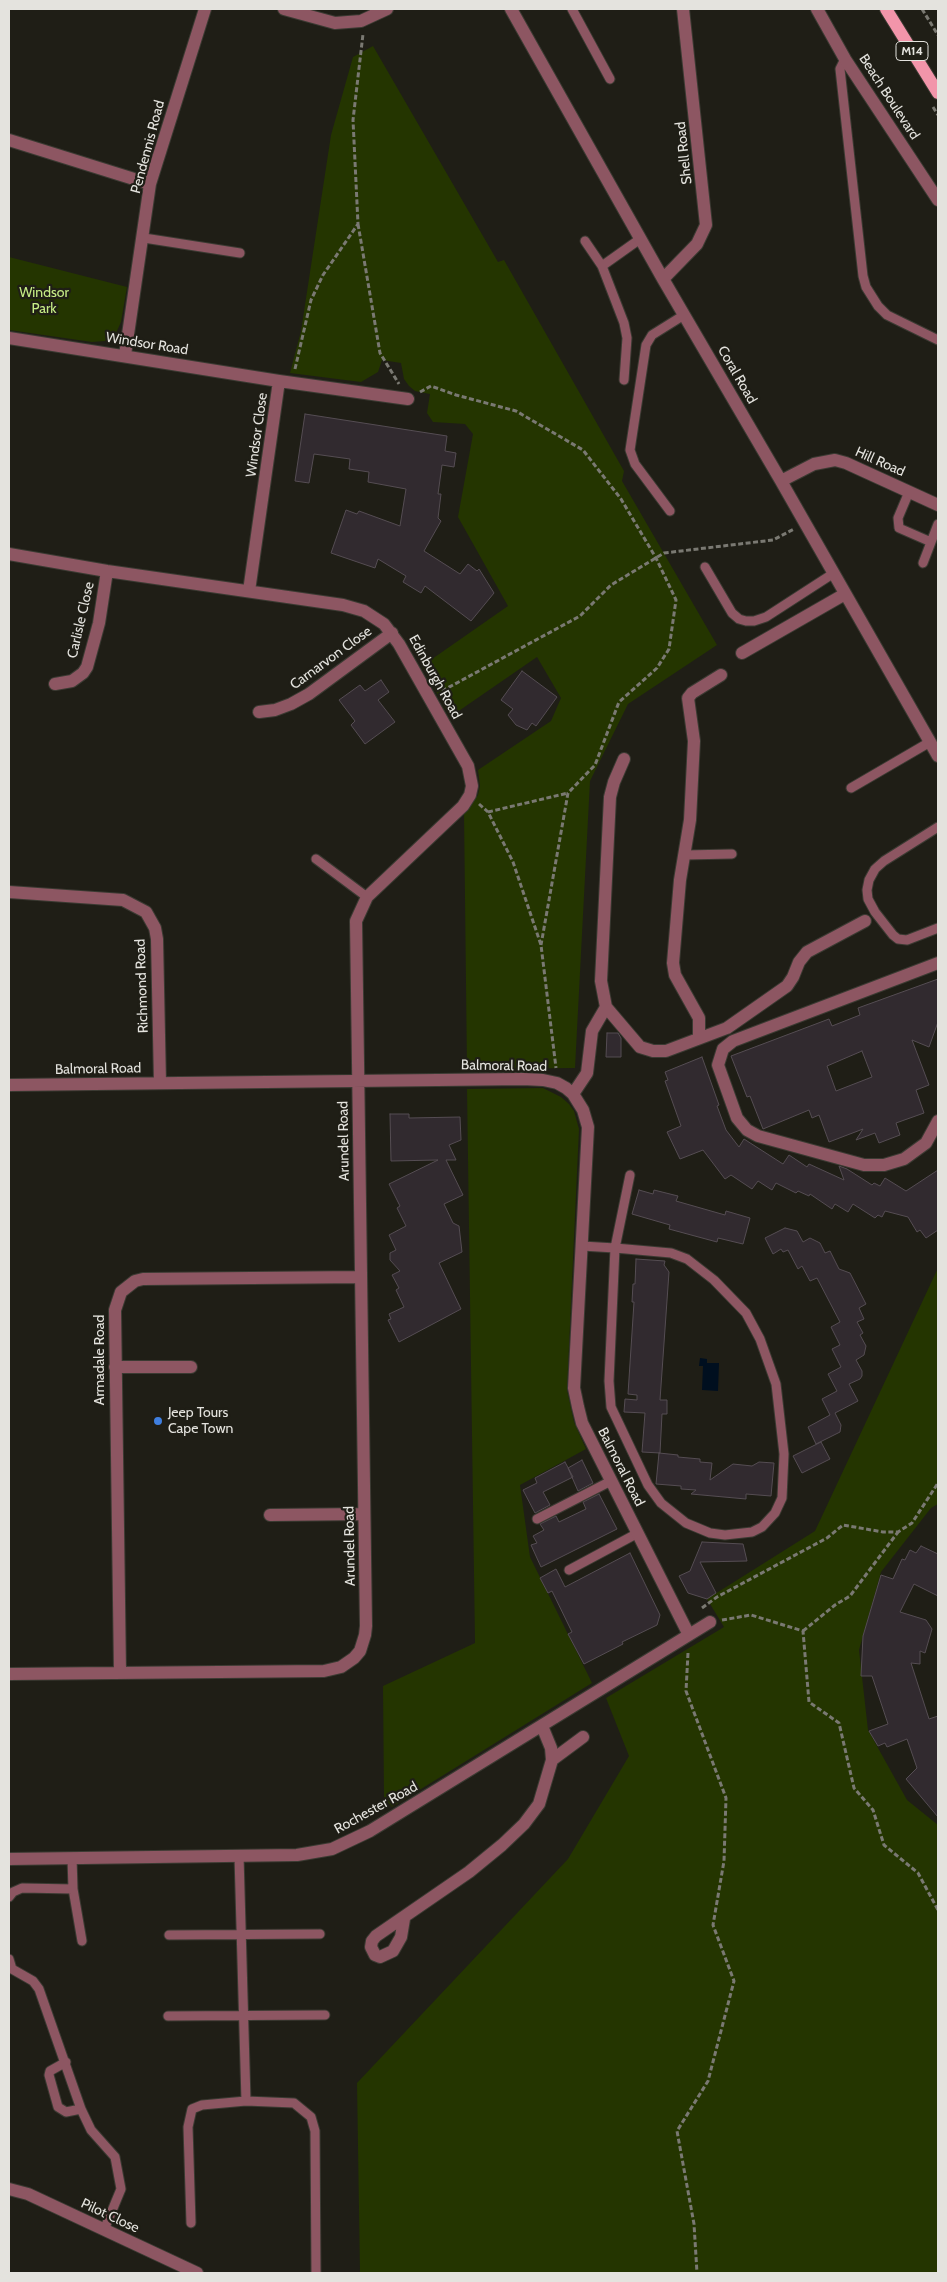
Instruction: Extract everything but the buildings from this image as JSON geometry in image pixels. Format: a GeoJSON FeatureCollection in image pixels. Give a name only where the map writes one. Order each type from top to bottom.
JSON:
{"type":"FeatureCollection","features":[{"type":"Feature","properties":{"kind":"main road","name":"M14"},"geometry":{"type":"LineString","coordinates":[[886,9],[938,93]]}},
{"type":"Feature","properties":{"kind":"street","name":"Pendennis Road"},"geometry":{"type":"LineString","coordinates":[[125,355],[144,238],[150,184],[205,9]]}},
{"type":"Feature","properties":{"kind":"street"},"geometry":{"type":"LineString","coordinates":[[284,9],[335,23],[361,21],[387,9]]}},
{"type":"Feature","properties":{"kind":"street","name":"Coral Road"},"geometry":{"type":"LineString","coordinates":[[511,9],[640,239],[935,747]]}},
{"type":"Feature","properties":{"kind":"street","name":"Shell Road"},"geometry":{"type":"LineString","coordinates":[[663,279],[698,244],[704,234],[706,224],[683,9]]}},
{"type":"Feature","properties":{"kind":"street","name":"Beach Boulevard"},"geometry":{"type":"LineString","coordinates":[[817,9],[845,58],[938,200]]}},
{"type":"Feature","properties":{"kind":"street"},"geometry":{"type":"LineString","coordinates":[[9,140],[150,184]]}},
{"type":"Feature","properties":{"kind":"street","name":"Windsor Road"},"geometry":{"type":"LineString","coordinates":[[9,338],[285,382]]}},
{"type":"Feature","properties":{"kind":"street"},"geometry":{"type":"LineString","coordinates":[[285,382],[408,399]]}},
{"type":"Feature","properties":{"kind":"street","name":"Windsor Close"},"geometry":{"type":"LineString","coordinates":[[249,591],[285,382]]}},
{"type":"Feature","properties":{"kind":"street","name":"Hill Road"},"geometry":{"type":"LineString","coordinates":[[781,481],[814,464],[835,460],[846,463],[938,505]]}},
{"type":"Feature","properties":{"kind":"street","name":"Edinburgh Road"},"geometry":{"type":"LineString","coordinates":[[9,554],[107,571],[354,607],[374,617],[392,633],[468,766],[472,778],[470,795]]}},
{"type":"Feature","properties":{"kind":"street","name":"Carlisle Close"},"geometry":{"type":"LineString","coordinates":[[55,684],[72,681],[83,673],[86,667],[99,623],[107,571]]}},
{"type":"Feature","properties":{"kind":"street"},"geometry":{"type":"LineString","coordinates":[[742,653],[845,594]]}},
{"type":"Feature","properties":{"kind":"street","name":"Carnarvon Close"},"geometry":{"type":"LineString","coordinates":[[259,712],[275,710],[297,701],[392,633]]}},
{"type":"Feature","properties":{"kind":"street"},"geometry":{"type":"LineString","coordinates":[[699,1038],[699,1018],[673,968],[680,880],[689,836],[694,741],[688,698],[692,693],[721,675]]}},
{"type":"Feature","properties":{"kind":"street"},"geometry":{"type":"LineString","coordinates":[[624,759],[614,782],[609,810],[601,981],[606,1007],[634,1042],[646,1050],[666,1051],[727,1028],[787,986],[794,977],[799,962],[807,952],[865,921]]}},
{"type":"Feature","properties":{"kind":"street"},"geometry":{"type":"LineString","coordinates":[[359,1081],[356,921],[361,907],[367,897],[463,806],[470,795]]}},
{"type":"Feature","properties":{"kind":"street","name":"Richmond Road"},"geometry":{"type":"LineString","coordinates":[[9,892],[123,900],[146,912],[155,928],[157,939],[160,1083]]}},
{"type":"Feature","properties":{"kind":"street"},"geometry":{"type":"LineString","coordinates":[[938,963],[733,1041],[720,1054],[719,1070],[737,1118],[746,1130],[758,1136],[864,1165],[884,1165],[904,1159],[926,1143],[938,1122]]}},
{"type":"Feature","properties":{"kind":"street"},"geometry":{"type":"LineString","coordinates":[[573,1094],[588,1073],[592,1031],[606,1007]]}},
{"type":"Feature","properties":{"kind":"street","name":"Balmoral Road"},"geometry":{"type":"LineString","coordinates":[[9,1085],[523,1079],[557,1083],[573,1094],[583,1110],[588,1127],[574,1388],[582,1423],[689,1635]]}},
{"type":"Feature","properties":{"kind":"street","name":"Arundel Road"},"geometry":{"type":"LineString","coordinates":[[9,1674],[324,1671],[341,1667],[360,1651],[365,1635],[359,1081]]}},
{"type":"Feature","properties":{"kind":"street","name":"Armadale Road"},"geometry":{"type":"LineString","coordinates":[[120,1673],[115,1367],[116,1304],[121,1292],[134,1281],[151,1279],[361,1277]]}},
{"type":"Feature","properties":{"kind":"street"},"geometry":{"type":"LineString","coordinates":[[115,1367],[191,1367]]}},
{"type":"Feature","properties":{"kind":"street"},"geometry":{"type":"LineString","coordinates":[[270,1515],[364,1514]]}},
{"type":"Feature","properties":{"kind":"street","name":"Rochester Road"},"geometry":{"type":"LineString","coordinates":[[9,1859],[297,1855],[315,1853],[345,1844],[370,1831],[710,1622]]}},
{"type":"Feature","properties":{"kind":"street"},"geometry":{"type":"LineString","coordinates":[[404,1918],[469,1872],[524,1824],[540,1804],[552,1760],[551,1748],[542,1726]]}},
{"type":"Feature","properties":{"kind":"street"},"geometry":{"type":"LineString","coordinates":[[552,1760],[583,1737]]}},
{"type":"Feature","properties":{"kind":"street","name":"Pilot Close"},"geometry":{"type":"LineString","coordinates":[[9,2189],[28,2194],[197,2273]]}},
{"type":"Feature","properties":{"kind":"lane"},"geometry":{"type":"LineString","coordinates":[[572,9],[610,79]]}},
{"type":"Feature","properties":{"kind":"lane"},"geometry":{"type":"LineString","coordinates":[[845,58],[840,69],[863,276],[866,286],[878,306],[887,315],[938,340]]}},
{"type":"Feature","properties":{"kind":"lane"},"geometry":{"type":"LineString","coordinates":[[144,238],[240,253]]}},
{"type":"Feature","properties":{"kind":"lane"},"geometry":{"type":"LineString","coordinates":[[602,266],[640,239]]}},
{"type":"Feature","properties":{"kind":"lane"},"geometry":{"type":"LineString","coordinates":[[584,241],[602,266],[624,323],[627,338],[624,380]]}},
{"type":"Feature","properties":{"kind":"lane"},"geometry":{"type":"LineString","coordinates":[[670,511],[635,464],[630,450],[646,345],[652,335],[684,314]]}},
{"type":"Feature","properties":{"kind":"lane"},"geometry":{"type":"LineString","coordinates":[[910,492],[898,518],[899,528],[931,542]]}},
{"type":"Feature","properties":{"kind":"lane"},"geometry":{"type":"LineString","coordinates":[[923,563],[938,524]]}},
{"type":"Feature","properties":{"kind":"lane"},"geometry":{"type":"LineString","coordinates":[[705,567],[732,613],[739,619],[746,621],[754,621],[766,617],[834,573]]}},
{"type":"Feature","properties":{"kind":"lane"},"geometry":{"type":"LineString","coordinates":[[851,788],[935,747]]}},
{"type":"Feature","properties":{"kind":"lane"},"geometry":{"type":"LineString","coordinates":[[938,827],[884,861],[875,869],[866,890],[874,912],[898,939],[907,940],[938,928]]}},
{"type":"Feature","properties":{"kind":"lane"},"geometry":{"type":"LineString","coordinates":[[685,855],[732,854]]}},
{"type":"Feature","properties":{"kind":"lane"},"geometry":{"type":"LineString","coordinates":[[316,859],[367,897]]}},
{"type":"Feature","properties":{"kind":"lane"},"geometry":{"type":"LineString","coordinates":[[582,1246],[615,1248],[671,1253],[686,1259],[732,1297],[746,1313],[760,1339],[776,1384],[784,1454],[782,1498],[775,1513],[762,1526],[752,1532],[738,1535],[717,1534],[686,1522],[661,1503],[648,1485],[611,1407],[609,1381],[615,1248],[630,1175]]}},
{"type":"Feature","properties":{"kind":"lane"},"geometry":{"type":"LineString","coordinates":[[538,1519],[611,1481]]}},
{"type":"Feature","properties":{"kind":"lane"},"geometry":{"type":"LineString","coordinates":[[570,1570],[638,1533]]}},
{"type":"Feature","properties":{"kind":"lane"},"geometry":{"type":"LineString","coordinates":[[239,1856],[246,2101]]}},
{"type":"Feature","properties":{"kind":"lane"},"geometry":{"type":"LineString","coordinates":[[72,1858],[73,1889],[82,1941]]}},
{"type":"Feature","properties":{"kind":"lane"},"geometry":{"type":"LineString","coordinates":[[9,1897],[13,1892],[22,1888],[73,1889]]}},
{"type":"Feature","properties":{"kind":"lane"},"geometry":{"type":"LineString","coordinates":[[169,1935],[320,1934]]}},
{"type":"Feature","properties":{"kind":"lane"},"geometry":{"type":"LineString","coordinates":[[9,1959],[12,1969],[29,1978],[39,1989],[81,2109],[91,2130],[114,2157],[120,2179],[119,2197],[104,2230]]}},
{"type":"Feature","properties":{"kind":"lane"},"geometry":{"type":"LineString","coordinates":[[168,2016],[325,2015]]}},
{"type":"Feature","properties":{"kind":"lane"},"geometry":{"type":"LineString","coordinates":[[66,2062],[50,2071],[49,2075],[58,2107],[66,2112],[81,2109]]}},
{"type":"Feature","properties":{"kind":"lane"},"geometry":{"type":"LineString","coordinates":[[190,2223],[188,2127],[192,2108],[202,2104],[246,2101],[294,2103],[311,2117],[315,2131],[316,2273]]}},
{"type":"Feature","properties":{"kind":"path"},"geometry":{"type":"LineString","coordinates":[[922,9],[938,35]]}},
{"type":"Feature","properties":{"kind":"path"},"geometry":{"type":"LineString","coordinates":[[361,21],[364,38],[353,120],[358,224],[380,353],[408,399],[430,386],[516,411],[583,450],[621,499],[656,558],[676,600],[670,649],[657,668],[619,702],[595,765],[568,793],[488,812]]}},
{"type":"Feature","properties":{"kind":"path"},"geometry":{"type":"LineString","coordinates":[[285,382],[311,300],[323,275],[358,224]]}},
{"type":"Feature","properties":{"kind":"path"},"geometry":{"type":"LineString","coordinates":[[429,697],[580,616],[611,585],[664,553],[772,540],[806,524]]}},
{"type":"Feature","properties":{"kind":"path"},"geometry":{"type":"LineString","coordinates":[[541,945],[568,793]]}},
{"type":"Feature","properties":{"kind":"path"},"geometry":{"type":"LineString","coordinates":[[470,795],[488,812],[513,862],[541,945],[557,1083]]}},
{"type":"Feature","properties":{"kind":"path"},"geometry":{"type":"LineString","coordinates":[[803,1632],[834,1604],[850,1596],[898,1532],[912,1523],[938,1483]]}},
{"type":"Feature","properties":{"kind":"path"},"geometry":{"type":"LineString","coordinates":[[702,1608],[717,1597],[827,1538],[843,1525],[883,1532],[898,1532]]}},
{"type":"Feature","properties":{"kind":"path"},"geometry":{"type":"LineString","coordinates":[[710,1622],[751,1615],[803,1632]]}},
{"type":"Feature","properties":{"kind":"path"},"geometry":{"type":"LineString","coordinates":[[803,1632],[809,1702],[839,1723],[854,1788],[873,1810],[884,1845],[918,1874],[938,1910]]}},
{"type":"Feature","properties":{"kind":"path"},"geometry":{"type":"LineString","coordinates":[[689,1635],[686,1692],[726,1798],[724,1861],[713,1925],[734,1981],[708,2081],[677,2132],[694,2224],[697,2273]]}},
{"type":"Feature","properties":{"kind":"green space"},"geometry":{"type":"Polygon","coordinates":[[[373,46],[498,262],[504,260],[624,471],[622,481],[717,645],[628,704],[590,781],[575,1068],[467,1069],[464,813],[478,795],[480,786],[478,770],[551,721],[561,698],[537,657],[450,717],[422,666],[508,606],[458,517],[473,434],[465,424],[433,422],[427,413],[430,394],[415,391],[409,386],[404,379],[401,363],[382,360],[378,372],[361,382],[290,373],[301,331],[331,135],[353,57],[373,46]]]}},
{"type":"Feature","properties":{"kind":"green space","name":"Windsor Park"},"geometry":{"type":"Polygon","coordinates":[[[9,257],[127,287],[121,322],[116,333],[105,341],[92,342],[9,330],[9,257]]]}},
{"type":"Feature","properties":{"kind":"green space"},"geometry":{"type":"Polygon","coordinates":[[[543,1088],[561,1097],[569,1104],[574,1111],[579,1129],[567,1390],[574,1422],[586,1449],[520,1485],[530,1557],[592,1683],[392,1807],[384,1797],[383,1686],[475,1643],[467,1089],[543,1088]]]}},
{"type":"Feature","properties":{"kind":"green space"},"geometry":{"type":"Polygon","coordinates":[[[938,1268],[938,1504],[931,1508],[881,1572],[859,1650],[868,1730],[907,1800],[938,1825],[938,2273],[360,2273],[357,2083],[568,1859],[629,1756],[606,1698],[724,1627],[707,1599],[815,1531],[938,1268]]]}},
{"type":"Feature","properties":{"kind":"water"},"geometry":{"type":"Polygon","coordinates":[[[700,1358],[707,1359],[707,1363],[719,1363],[718,1391],[702,1390],[703,1366],[699,1366],[700,1358]]]}},
{"type":"Feature","properties":{"kind":"place","name":"Jeep Tours Cape Town"},"geometry":{"type":"Point","coordinates":[158,1421]}}]}
